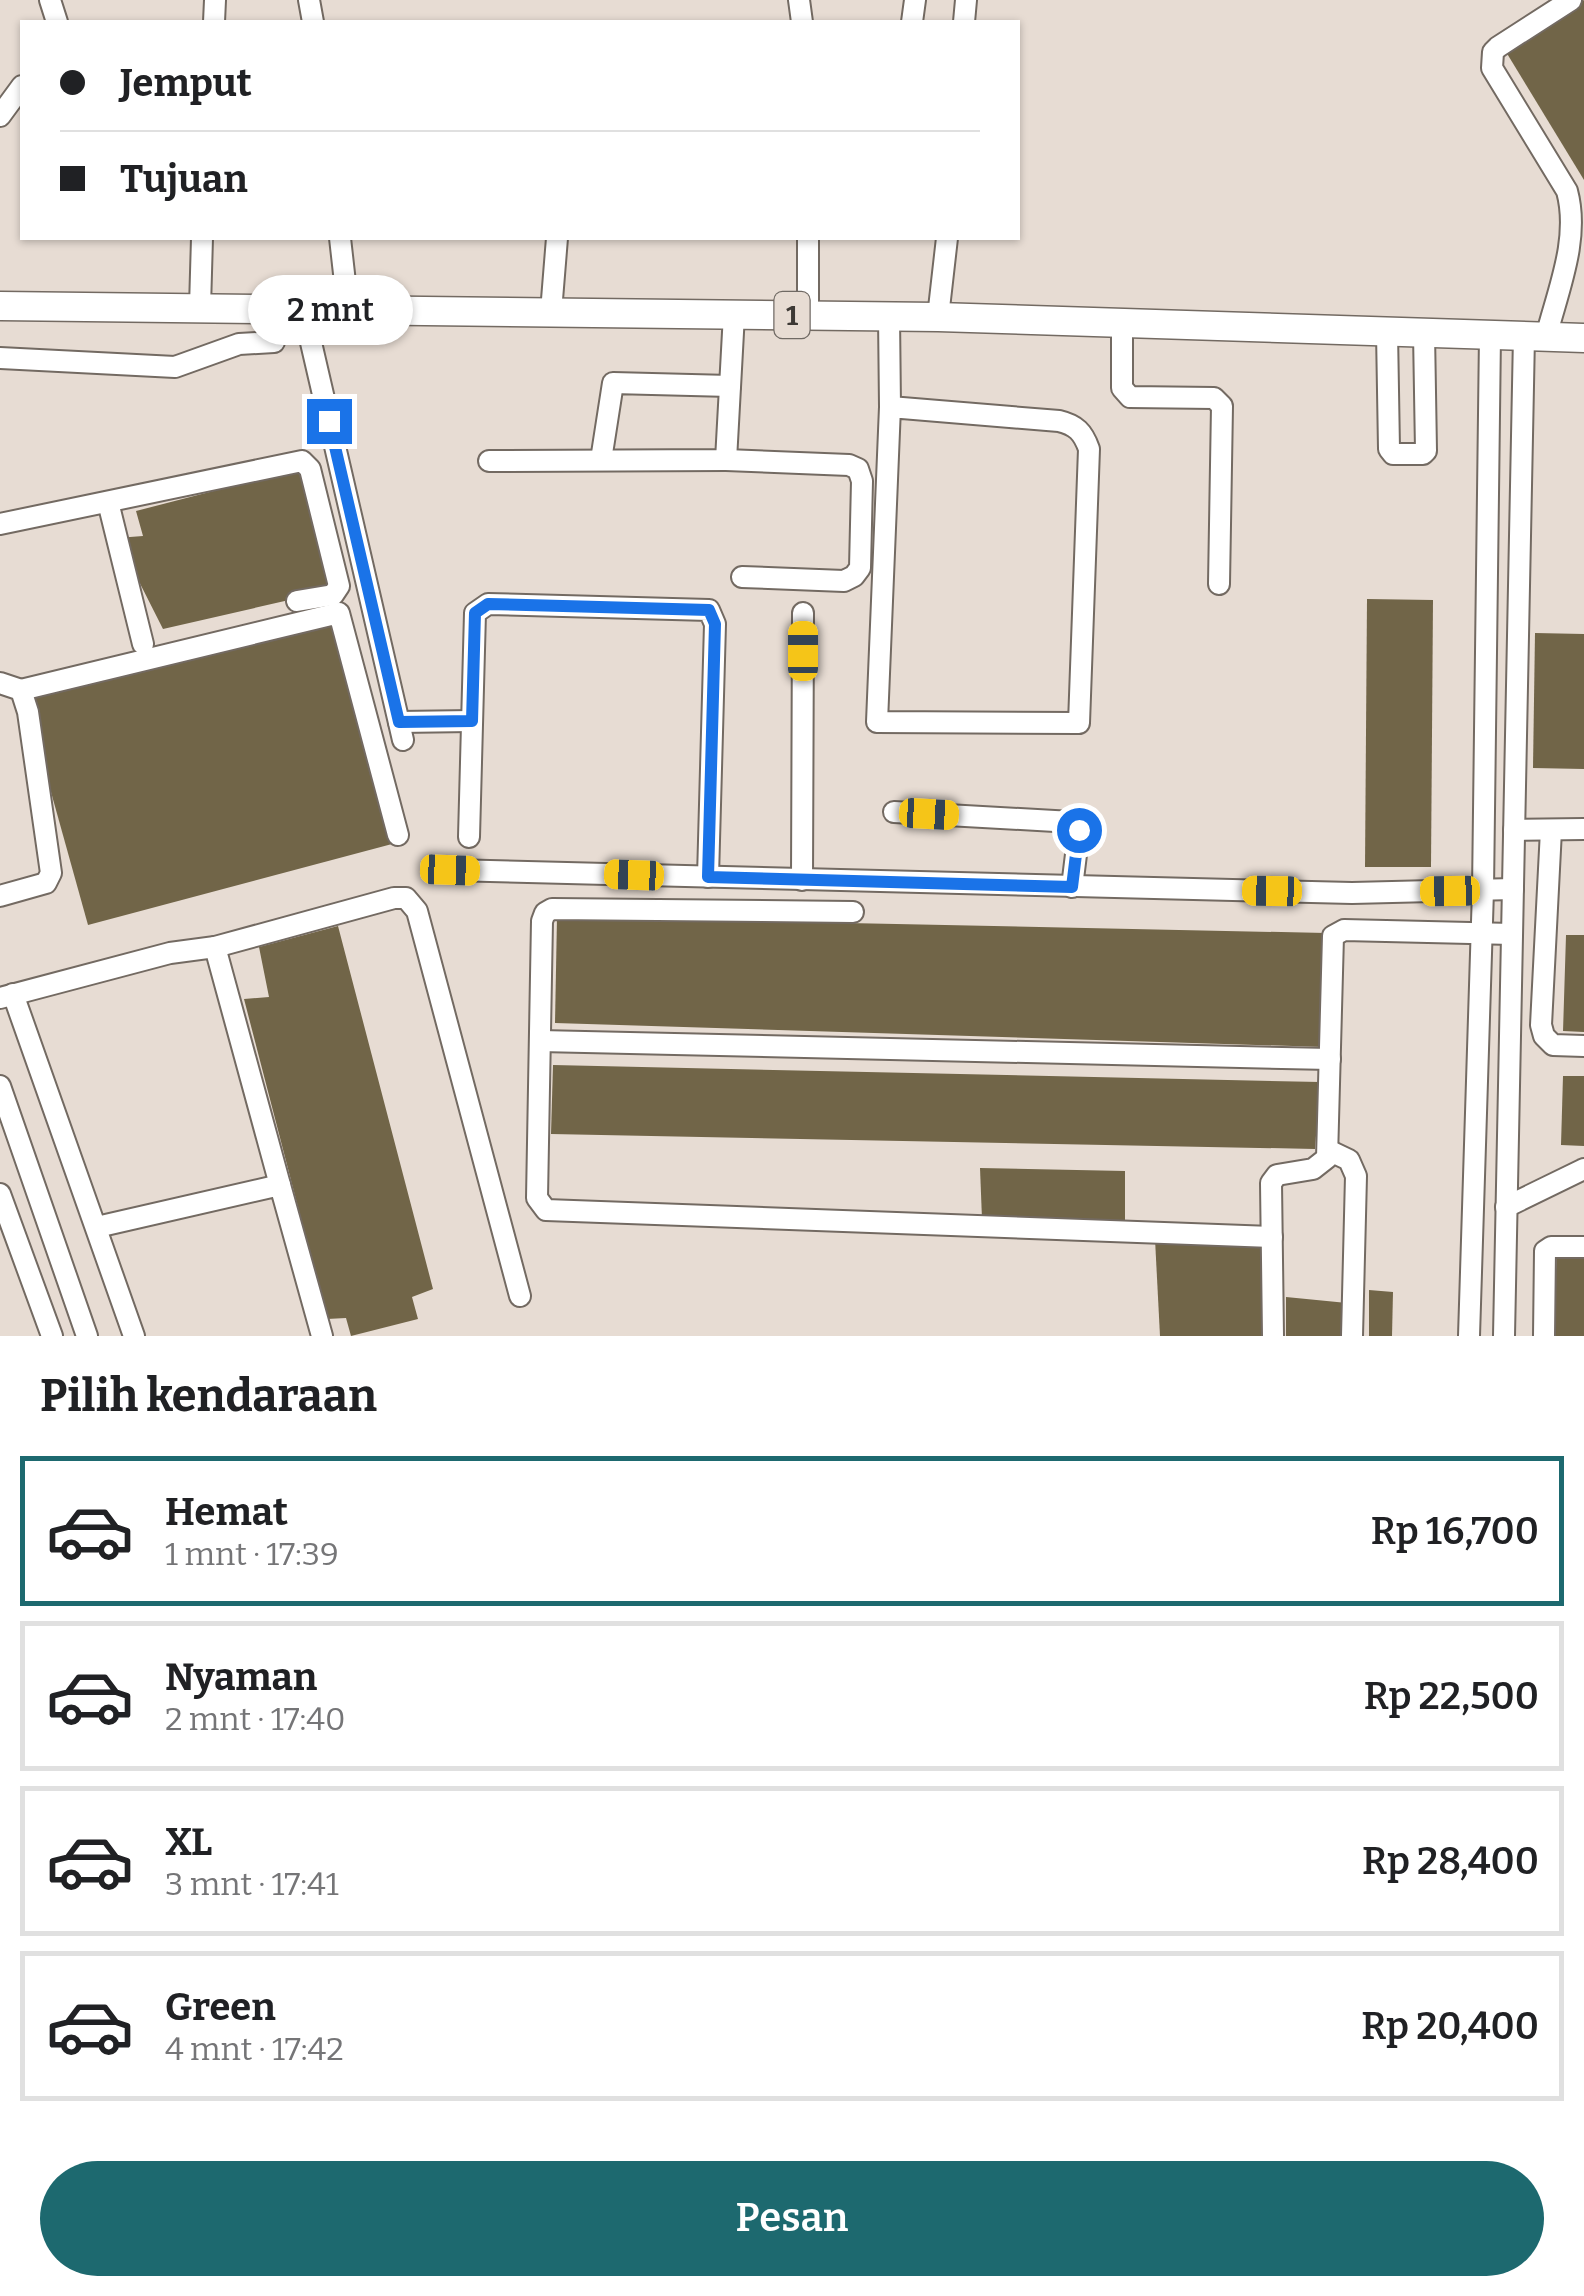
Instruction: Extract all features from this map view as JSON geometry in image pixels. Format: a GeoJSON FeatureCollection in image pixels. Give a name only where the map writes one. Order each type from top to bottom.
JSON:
{"type":"FeatureCollection","features":[{"type":"Feature","properties":{"kind":"highway","name":"1"},"geometry":{"type":"LineString","coordinates":[[0,306],[348,309],[552,295],[734,314],[1584,338]]}},
{"type":"Feature","properties":{"kind":"lane"},"geometry":{"type":"LineString","coordinates":[[1504,1336],[1514,830],[1535,336],[1562,272],[1573,213],[1568,191],[1490,60],[1498,47],[1571,0]]}},
{"type":"Feature","properties":{"kind":"lane"},"geometry":{"type":"LineString","coordinates":[[0,116],[20,89]]}},
{"type":"Feature","properties":{"kind":"lane"},"geometry":{"type":"LineString","coordinates":[[200,306],[202,240]]}},
{"type":"Feature","properties":{"kind":"lane"},"geometry":{"type":"LineString","coordinates":[[340,240],[348,309]]}},
{"type":"Feature","properties":{"kind":"lane"},"geometry":{"type":"LineString","coordinates":[[552,295],[557,240]]}},
{"type":"Feature","properties":{"kind":"lane"},"geometry":{"type":"LineString","coordinates":[[808,240],[808,315]]}},
{"type":"Feature","properties":{"kind":"lane"},"geometry":{"type":"LineString","coordinates":[[938,317],[948,240]]}},
{"type":"Feature","properties":{"kind":"lane"},"geometry":{"type":"LineString","coordinates":[[1562,272],[1584,268]]}},
{"type":"Feature","properties":{"kind":"lane"},"geometry":{"type":"LineString","coordinates":[[303,308],[401,731],[472,721]]}},
{"type":"Feature","properties":{"kind":"lane"},"geometry":{"type":"LineString","coordinates":[[726,460],[734,314]]}},
{"type":"Feature","properties":{"kind":"lane"},"geometry":{"type":"LineString","coordinates":[[889,316],[890,407],[877,722],[1079,723],[1089,448],[1085,438],[1072,424],[1059,420],[890,407]]}},
{"type":"Feature","properties":{"kind":"lane"},"geometry":{"type":"LineString","coordinates":[[1122,323],[1122,388],[1126,394],[1214,398],[1222,406],[1219,584]]}},
{"type":"Feature","properties":{"kind":"lane"},"geometry":{"type":"LineString","coordinates":[[1386,332],[1389,449],[1393,454],[1426,451],[1424,333]]}},
{"type":"Feature","properties":{"kind":"lane"},"geometry":{"type":"LineString","coordinates":[[1469,1336],[1484,890],[1490,335]]}},
{"type":"Feature","properties":{"kind":"lane"},"geometry":{"type":"LineString","coordinates":[[0,358],[174,367],[239,344],[274,342]]}},
{"type":"Feature","properties":{"kind":"lane"},"geometry":{"type":"LineString","coordinates":[[600,460],[613,383],[730,386]]}},
{"type":"Feature","properties":{"kind":"lane"},"geometry":{"type":"LineString","coordinates":[[489,461],[726,460],[848,465],[858,469],[862,481],[860,568],[854,576],[844,580],[742,577]]}},
{"type":"Feature","properties":{"kind":"lane"},"geometry":{"type":"LineString","coordinates":[[0,524],[294,462],[306,463],[339,586],[333,594],[298,602]]}},
{"type":"Feature","properties":{"kind":"lane"},"geometry":{"type":"LineString","coordinates":[[108,502],[143,644]]}},
{"type":"Feature","properties":{"kind":"lane"},"geometry":{"type":"LineString","coordinates":[[469,838],[475,613],[480,607],[488,604],[712,611],[715,624],[708,877]]}},
{"type":"Feature","properties":{"kind":"lane"},"geometry":{"type":"LineString","coordinates":[[0,683],[21,690],[339,613],[398,835]]}},
{"type":"Feature","properties":{"kind":"lane"},"geometry":{"type":"LineString","coordinates":[[802,880],[803,613]]}},
{"type":"Feature","properties":{"kind":"lane"},"geometry":{"type":"LineString","coordinates":[[0,896],[46,884],[51,873],[28,712],[21,690]]}},
{"type":"Feature","properties":{"kind":"lane"},"geometry":{"type":"LineString","coordinates":[[894,812],[1072,822],[1079,830],[1072,887]]}},
{"type":"Feature","properties":{"kind":"lane"},"geometry":{"type":"LineString","coordinates":[[1514,830],[1584,829]]}},
{"type":"Feature","properties":{"kind":"lane"},"geometry":{"type":"LineString","coordinates":[[1551,830],[1541,1025],[1552,1045],[1584,1046]]}},
{"type":"Feature","properties":{"kind":"lane"},"geometry":{"type":"LineString","coordinates":[[450,870],[1352,893],[1513,889]]}},
{"type":"Feature","properties":{"kind":"lane"},"geometry":{"type":"LineString","coordinates":[[134,1336],[97,1227],[6,996],[394,898],[406,898],[412,903],[520,1296]]}},
{"type":"Feature","properties":{"kind":"lane"},"geometry":{"type":"LineString","coordinates":[[853,912],[544,912],[537,1198],[546,1210],[1272,1237]]}},
{"type":"Feature","properties":{"kind":"lane"},"geometry":{"type":"LineString","coordinates":[[1273,1336],[1274,1178],[1321,1166],[1328,1158],[1335,933],[1344,930],[1512,934]]}},
{"type":"Feature","properties":{"kind":"lane"},"geometry":{"type":"LineString","coordinates":[[215,946],[322,1336]]}},
{"type":"Feature","properties":{"kind":"lane"},"geometry":{"type":"LineString","coordinates":[[540,1041],[1330,1059]]}},
{"type":"Feature","properties":{"kind":"lane"},"geometry":{"type":"LineString","coordinates":[[0,1086],[87,1336]]}},
{"type":"Feature","properties":{"kind":"lane"},"geometry":{"type":"LineString","coordinates":[[1328,1150],[1349,1160],[1356,1176],[1352,1336]]}},
{"type":"Feature","properties":{"kind":"lane"},"geometry":{"type":"LineString","coordinates":[[1506,1207],[1584,1169]]}},
{"type":"Feature","properties":{"kind":"lane"},"geometry":{"type":"LineString","coordinates":[[0,1184],[29,1176]]}},
{"type":"Feature","properties":{"kind":"lane"},"geometry":{"type":"LineString","coordinates":[[97,1227],[280,1184]]}},
{"type":"Feature","properties":{"kind":"lane"},"geometry":{"type":"LineString","coordinates":[[0,1194],[52,1336]]}},
{"type":"Feature","properties":{"kind":"lane"},"geometry":{"type":"LineString","coordinates":[[1544,1336],[1546,1251],[1550,1247],[1584,1247]]}},
{"type":"Feature","properties":{"kind":"building"},"geometry":{"type":"Polygon","coordinates":[[[1584,0],[1584,180],[1503,47],[1584,0]]]}},
{"type":"Feature","properties":{"kind":"building"},"geometry":{"type":"Polygon","coordinates":[[[303,468],[333,590],[163,629],[117,538],[143,536],[136,511],[303,468]]]}},
{"type":"Feature","properties":{"kind":"building"},"geometry":{"type":"Polygon","coordinates":[[[1367,599],[1433,600],[1431,867],[1365,867],[1367,599]]]}},
{"type":"Feature","properties":{"kind":"building"},"geometry":{"type":"Polygon","coordinates":[[[339,614],[392,844],[88,925],[24,695],[339,614]]]}},
{"type":"Feature","properties":{"kind":"building"},"geometry":{"type":"Polygon","coordinates":[[[1535,633],[1584,634],[1584,769],[1533,768],[1535,633]]]}},
{"type":"Feature","properties":{"kind":"building"},"geometry":{"type":"Polygon","coordinates":[[[557,917],[1326,933],[1323,1047],[555,1023],[557,917]]]}},
{"type":"Feature","properties":{"kind":"building"},"geometry":{"type":"Polygon","coordinates":[[[338,926],[433,1289],[412,1297],[418,1319],[351,1336],[346,1318],[327,1319],[244,999],[269,997],[259,947],[338,926]]]}},
{"type":"Feature","properties":{"kind":"building"},"geometry":{"type":"Polygon","coordinates":[[[1566,935],[1584,935],[1584,1032],[1563,1031],[1566,935]]]}},
{"type":"Feature","properties":{"kind":"building"},"geometry":{"type":"Polygon","coordinates":[[[553,1065],[1320,1082],[1315,1149],[551,1134],[553,1065]]]}},
{"type":"Feature","properties":{"kind":"building"},"geometry":{"type":"Polygon","coordinates":[[[1563,1076],[1584,1076],[1584,1146],[1561,1145],[1563,1076]]]}},
{"type":"Feature","properties":{"kind":"building"},"geometry":{"type":"Polygon","coordinates":[[[980,1168],[1125,1171],[1125,1222],[982,1219],[980,1168]]]}},
{"type":"Feature","properties":{"kind":"building"},"geometry":{"type":"Polygon","coordinates":[[[1155,1239],[1265,1243],[1267,1336],[1160,1336],[1155,1239]]]}},
{"type":"Feature","properties":{"kind":"building"},"geometry":{"type":"Polygon","coordinates":[[[1557,1249],[1584,1250],[1584,1336],[1553,1336],[1557,1249]]]}},
{"type":"Feature","properties":{"kind":"building"},"geometry":{"type":"Polygon","coordinates":[[[1369,1290],[1393,1292],[1392,1336],[1369,1336],[1369,1290]]]}},
{"type":"Feature","properties":{"kind":"building"},"geometry":{"type":"Polygon","coordinates":[[[1286,1297],[1347,1303],[1346,1336],[1286,1336],[1286,1297]]]}},
{"type":"Feature","properties":{"kind":"route"},"geometry":{"type":"LineString","coordinates":[[329,421],[399,722],[472,721],[475,613],[488,604],[709,610],[714,614],[715,624],[708,877],[1072,887],[1079,830]]}}]}
